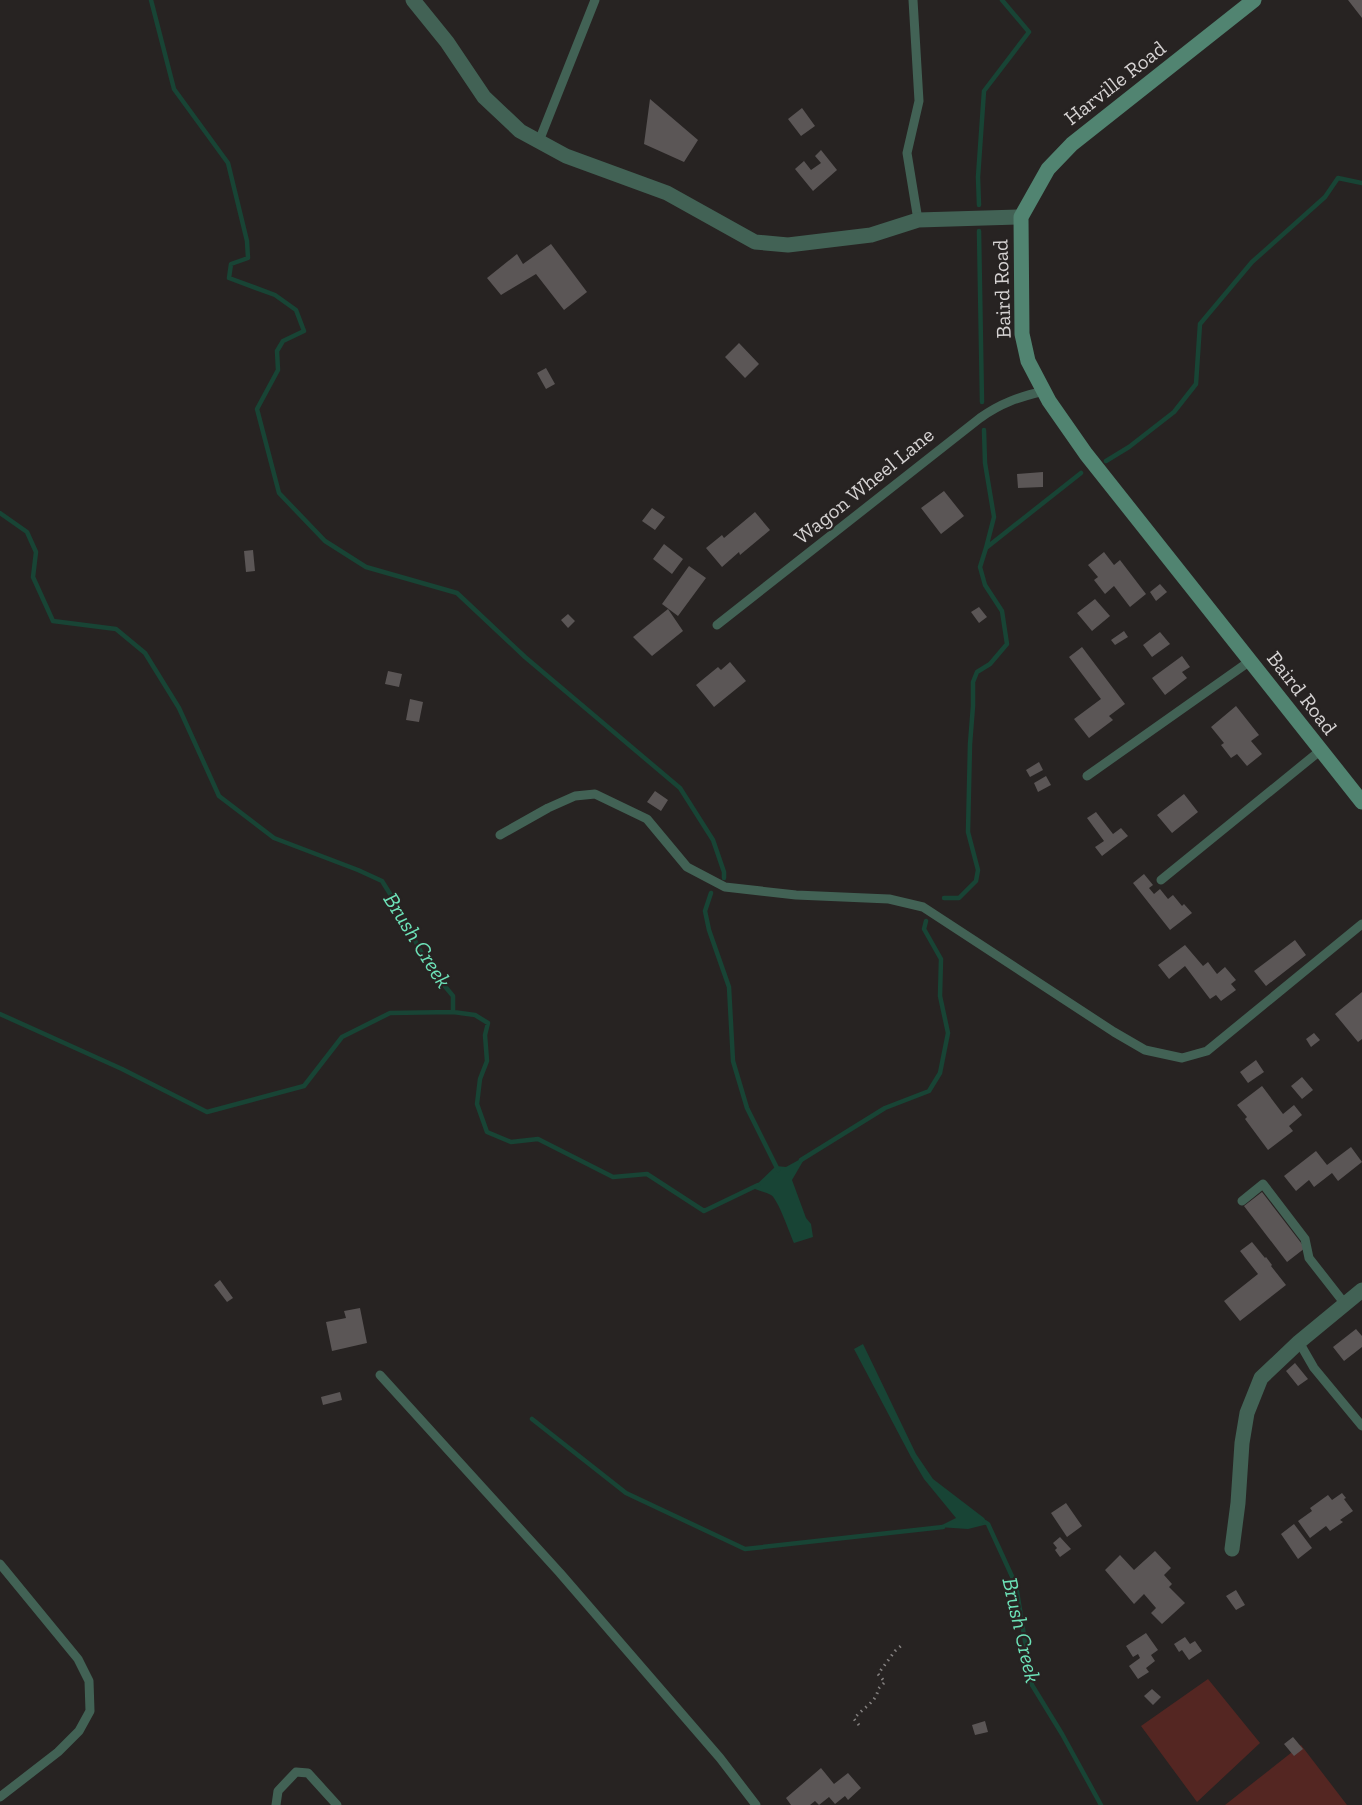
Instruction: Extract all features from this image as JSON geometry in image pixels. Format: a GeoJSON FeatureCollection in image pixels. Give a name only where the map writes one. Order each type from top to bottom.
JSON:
{"type":"FeatureCollection","features":[{"type":"Feature","properties":{"kind":"street","name":"Baird Road"},"geometry":{"type":"LineString","coordinates":[[413,0],[447,42],[484,97],[520,131],[566,156],[667,193],[755,242],[789,245],[871,235],[918,220],[1021,217],[1022,334],[1028,361],[1049,401],[1086,454],[1362,802]]}},
{"type":"Feature","properties":{"kind":"street","name":"Harville Road"},"geometry":{"type":"LineString","coordinates":[[1021,217],[1048,169],[1072,144],[1254,0]]}},
{"type":"Feature","properties":{"kind":"street"},"geometry":{"type":"LineString","coordinates":[[1232,1549],[1247,1413],[1261,1378],[1299,1342],[1362,1290]]}},
{"type":"Feature","properties":{"kind":"lane"},"geometry":{"type":"LineString","coordinates":[[539,141],[595,0]]}},
{"type":"Feature","properties":{"kind":"lane"},"geometry":{"type":"LineString","coordinates":[[913,0],[920,101],[907,153],[918,220]]}},
{"type":"Feature","properties":{"kind":"lane","name":"Wagon Wheel Lane"},"geometry":{"type":"LineString","coordinates":[[717,625],[980,418],[997,406],[1044,391]]}},
{"type":"Feature","properties":{"kind":"lane"},"geometry":{"type":"LineString","coordinates":[[1087,776],[1250,661]]}},
{"type":"Feature","properties":{"kind":"lane"},"geometry":{"type":"LineString","coordinates":[[1161,880],[1321,750]]}},
{"type":"Feature","properties":{"kind":"lane"},"geometry":{"type":"LineString","coordinates":[[500,835],[548,808],[575,796],[595,794],[647,819],[687,867],[725,887],[796,895],[889,899],[923,907],[1113,1032],[1145,1050],[1182,1058],[1208,1051],[1362,924]]}},
{"type":"Feature","properties":{"kind":"lane"},"geometry":{"type":"LineString","coordinates":[[1242,1201],[1263,1184],[1305,1239],[1310,1258],[1345,1304]]}},
{"type":"Feature","properties":{"kind":"lane"},"geometry":{"type":"LineString","coordinates":[[1299,1342],[1314,1368],[1362,1426]]}},
{"type":"Feature","properties":{"kind":"lane"},"geometry":{"type":"LineString","coordinates":[[380,1375],[560,1573],[720,1758],[756,1805]]}},
{"type":"Feature","properties":{"kind":"lane"},"geometry":{"type":"LineString","coordinates":[[0,1564],[78,1659],[89,1681],[90,1711],[79,1731],[58,1752],[0,1797]]}},
{"type":"Feature","properties":{"kind":"lane"},"geometry":{"type":"LineString","coordinates":[[276,1805],[278,1791],[296,1772],[308,1773],[337,1805]]}},
{"type":"Feature","properties":{"kind":"path"},"geometry":{"type":"LineString","coordinates":[[859,1725],[855,1719],[859,1712],[875,1699],[878,1689],[885,1682],[878,1674],[902,1645]]}},
{"type":"Feature","properties":{"kind":"shaded area"},"geometry":{"type":"Polygon","coordinates":[[[806,1156],[792,1180],[806,1218],[811,1224],[813,1237],[794,1243],[774,1198],[753,1188],[776,1166],[786,1167],[806,1156]]]}},
{"type":"Feature","properties":{"kind":"shaded area"},"geometry":{"type":"Polygon","coordinates":[[[863,1344],[916,1454],[933,1479],[984,1518],[988,1524],[968,1529],[938,1527],[956,1518],[924,1479],[911,1457],[854,1349],[863,1344]]]}},
{"type":"Feature","properties":{"kind":"shaded area"},"geometry":{"type":"Polygon","coordinates":[[[1208,1679],[1260,1743],[1197,1802],[1141,1726],[1208,1679]]]}},
{"type":"Feature","properties":{"kind":"shaded area"},"geometry":{"type":"Polygon","coordinates":[[[1301,1745],[1347,1805],[1225,1805],[1301,1745]]]}},
{"type":"Feature","properties":{"kind":"building"},"geometry":{"type":"Polygon","coordinates":[[[1348,0],[1362,0],[1362,18],[1348,0]]]}},
{"type":"Feature","properties":{"kind":"building"},"geometry":{"type":"Polygon","coordinates":[[[650,99],[698,140],[684,162],[644,144],[650,99]]]}},
{"type":"Feature","properties":{"kind":"building"},"geometry":{"type":"Polygon","coordinates":[[[802,108],[815,126],[801,136],[788,119],[802,108]]]}},
{"type":"Feature","properties":{"kind":"building"},"geometry":{"type":"Polygon","coordinates":[[[821,150],[837,170],[813,191],[795,169],[804,161],[811,170],[821,163],[815,156],[821,150]]]}},
{"type":"Feature","properties":{"kind":"building"},"geometry":{"type":"Polygon","coordinates":[[[551,244],[587,292],[564,310],[536,274],[501,295],[487,278],[517,254],[523,264],[551,244]]]}},
{"type":"Feature","properties":{"kind":"building"},"geometry":{"type":"Polygon","coordinates":[[[739,343],[759,364],[745,378],[725,357],[739,343]]]}},
{"type":"Feature","properties":{"kind":"building"},"geometry":{"type":"Polygon","coordinates":[[[546,368],[555,384],[546,389],[537,373],[546,368]]]}},
{"type":"Feature","properties":{"kind":"building"},"geometry":{"type":"Polygon","coordinates":[[[1043,472],[1043,487],[1018,488],[1017,474],[1043,472]]]}},
{"type":"Feature","properties":{"kind":"building"},"geometry":{"type":"Polygon","coordinates":[[[944,491],[964,516],[941,534],[921,508],[944,491]]]}},
{"type":"Feature","properties":{"kind":"building"},"geometry":{"type":"Polygon","coordinates":[[[652,508],[665,517],[655,530],[642,521],[652,508]]]}},
{"type":"Feature","properties":{"kind":"building"},"geometry":{"type":"Polygon","coordinates":[[[755,512],[770,530],[722,567],[706,548],[722,535],[724,538],[755,512]]]}},
{"type":"Feature","properties":{"kind":"building"},"geometry":{"type":"Polygon","coordinates":[[[664,544],[683,559],[672,574],[653,559],[664,544]]]}},
{"type":"Feature","properties":{"kind":"building"},"geometry":{"type":"Polygon","coordinates":[[[253,550],[255,571],[246,572],[244,551],[253,550]]]}},
{"type":"Feature","properties":{"kind":"building"},"geometry":{"type":"Polygon","coordinates":[[[1104,552],[1114,565],[1120,560],[1146,594],[1130,607],[1114,586],[1105,594],[1094,580],[1098,577],[1088,565],[1104,552]]]}},
{"type":"Feature","properties":{"kind":"building"},"geometry":{"type":"Polygon","coordinates":[[[689,566],[706,578],[678,616],[662,604],[689,566]]]}},
{"type":"Feature","properties":{"kind":"building"},"geometry":{"type":"Polygon","coordinates":[[[1160,584],[1167,592],[1156,601],[1150,592],[1160,584]]]}},
{"type":"Feature","properties":{"kind":"building"},"geometry":{"type":"Polygon","coordinates":[[[1095,599],[1110,616],[1092,631],[1077,613],[1095,599]]]}},
{"type":"Feature","properties":{"kind":"building"},"geometry":{"type":"Polygon","coordinates":[[[979,607],[987,617],[979,623],[971,612],[979,607]]]}},
{"type":"Feature","properties":{"kind":"building"},"geometry":{"type":"Polygon","coordinates":[[[668,609],[683,631],[652,656],[633,637],[668,609]]]}},
{"type":"Feature","properties":{"kind":"building"},"geometry":{"type":"Polygon","coordinates":[[[568,614],[575,621],[568,628],[561,620],[568,614]]]}},
{"type":"Feature","properties":{"kind":"building"},"geometry":{"type":"Polygon","coordinates":[[[1124,631],[1128,637],[1115,645],[1111,640],[1124,631]]]}},
{"type":"Feature","properties":{"kind":"building"},"geometry":{"type":"Polygon","coordinates":[[[1160,632],[1170,644],[1152,657],[1143,645],[1160,632]]]}},
{"type":"Feature","properties":{"kind":"building"},"geometry":{"type":"Polygon","coordinates":[[[1082,647],[1125,704],[1109,716],[1113,720],[1089,738],[1074,719],[1101,699],[1069,657],[1082,647]]]}},
{"type":"Feature","properties":{"kind":"building"},"geometry":{"type":"Polygon","coordinates":[[[1182,656],[1190,667],[1182,672],[1187,678],[1165,695],[1152,678],[1182,656]]]}},
{"type":"Feature","properties":{"kind":"building"},"geometry":{"type":"Polygon","coordinates":[[[730,662],[746,681],[714,707],[696,685],[718,667],[721,670],[730,662]]]}},
{"type":"Feature","properties":{"kind":"building"},"geometry":{"type":"Polygon","coordinates":[[[388,671],[402,674],[399,687],[385,684],[388,671]]]}},
{"type":"Feature","properties":{"kind":"building"},"geometry":{"type":"Polygon","coordinates":[[[410,699],[423,702],[419,722],[406,720],[410,699]]]}},
{"type":"Feature","properties":{"kind":"building"},"geometry":{"type":"Polygon","coordinates":[[[1236,706],[1259,735],[1251,741],[1262,754],[1247,766],[1237,754],[1231,758],[1221,745],[1224,743],[1211,727],[1236,706]]]}},
{"type":"Feature","properties":{"kind":"building"},"geometry":{"type":"Polygon","coordinates":[[[1039,762],[1043,770],[1030,777],[1026,770],[1039,762]]]}},
{"type":"Feature","properties":{"kind":"building"},"geometry":{"type":"Polygon","coordinates":[[[1046,776],[1051,785],[1038,792],[1034,783],[1046,776]]]}},
{"type":"Feature","properties":{"kind":"building"},"geometry":{"type":"Polygon","coordinates":[[[655,791],[668,800],[661,811],[647,802],[655,791]]]}},
{"type":"Feature","properties":{"kind":"building"},"geometry":{"type":"Polygon","coordinates":[[[1184,794],[1198,812],[1172,833],[1157,815],[1184,794]]]}},
{"type":"Feature","properties":{"kind":"building"},"geometry":{"type":"Polygon","coordinates":[[[1096,812],[1113,834],[1121,828],[1128,836],[1102,856],[1095,847],[1104,841],[1087,818],[1096,812]]]}},
{"type":"Feature","properties":{"kind":"building"},"geometry":{"type":"Polygon","coordinates":[[[1144,874],[1153,885],[1149,888],[1154,894],[1160,889],[1168,899],[1173,895],[1192,913],[1170,930],[1133,883],[1144,874]]]}},
{"type":"Feature","properties":{"kind":"building"},"geometry":{"type":"Polygon","coordinates":[[[1295,940],[1306,955],[1266,986],[1254,971],[1295,940]]]}},
{"type":"Feature","properties":{"kind":"building"},"geometry":{"type":"Polygon","coordinates":[[[1185,945],[1203,966],[1208,962],[1217,974],[1225,967],[1236,980],[1231,984],[1236,990],[1221,1001],[1216,995],[1210,999],[1185,966],[1169,979],[1158,965],[1185,945]]]}},
{"type":"Feature","properties":{"kind":"building"},"geometry":{"type":"Polygon","coordinates":[[[1362,992],[1362,1039],[1358,1042],[1335,1014],[1362,992]]]}},
{"type":"Feature","properties":{"kind":"building"},"geometry":{"type":"Polygon","coordinates":[[[1314,1033],[1320,1040],[1311,1047],[1306,1039],[1314,1033]]]}},
{"type":"Feature","properties":{"kind":"building"},"geometry":{"type":"Polygon","coordinates":[[[1256,1060],[1264,1072],[1248,1083],[1240,1072],[1256,1060]]]}},
{"type":"Feature","properties":{"kind":"building"},"geometry":{"type":"Polygon","coordinates":[[[1302,1077],[1313,1090],[1302,1099],[1291,1086],[1302,1077]]]}},
{"type":"Feature","properties":{"kind":"building"},"geometry":{"type":"Polygon","coordinates":[[[1262,1086],[1283,1114],[1294,1105],[1302,1115],[1289,1126],[1293,1131],[1268,1150],[1237,1105],[1262,1086]]]}},
{"type":"Feature","properties":{"kind":"building"},"geometry":{"type":"Polygon","coordinates":[[[1351,1147],[1362,1162],[1338,1181],[1332,1173],[1314,1187],[1309,1180],[1296,1191],[1284,1176],[1316,1151],[1327,1165],[1351,1147]]]}},
{"type":"Feature","properties":{"kind":"building"},"geometry":{"type":"Polygon","coordinates":[[[1262,1192],[1305,1248],[1287,1262],[1244,1206],[1262,1192]]]}},
{"type":"Feature","properties":{"kind":"building"},"geometry":{"type":"Polygon","coordinates":[[[1252,1242],[1286,1285],[1240,1321],[1224,1301],[1258,1274],[1240,1251],[1252,1242]]]}},
{"type":"Feature","properties":{"kind":"building"},"geometry":{"type":"Polygon","coordinates":[[[220,1280],[233,1298],[227,1302],[214,1285],[220,1280]]]}},
{"type":"Feature","properties":{"kind":"building"},"geometry":{"type":"Polygon","coordinates":[[[360,1308],[367,1343],[332,1351],[326,1322],[346,1318],[344,1311],[360,1308]]]}},
{"type":"Feature","properties":{"kind":"building"},"geometry":{"type":"Polygon","coordinates":[[[1356,1329],[1362,1336],[1362,1347],[1344,1361],[1333,1347],[1356,1329]]]}},
{"type":"Feature","properties":{"kind":"building"},"geometry":{"type":"Polygon","coordinates":[[[1295,1363],[1308,1379],[1298,1386],[1286,1371],[1295,1363]]]}},
{"type":"Feature","properties":{"kind":"building"},"geometry":{"type":"Polygon","coordinates":[[[340,1392],[342,1400],[323,1405],[321,1397],[340,1392]]]}},
{"type":"Feature","properties":{"kind":"building"},"geometry":{"type":"Polygon","coordinates":[[[1342,1493],[1353,1511],[1330,1531],[1326,1526],[1310,1538],[1298,1521],[1312,1511],[1310,1508],[1328,1495],[1332,1500],[1342,1493]]]}},
{"type":"Feature","properties":{"kind":"building"},"geometry":{"type":"Polygon","coordinates":[[[1066,1503],[1082,1526],[1067,1537],[1051,1513],[1066,1503]]]}},
{"type":"Feature","properties":{"kind":"building"},"geometry":{"type":"Polygon","coordinates":[[[1294,1524],[1312,1548],[1298,1559],[1281,1534],[1294,1524]]]}},
{"type":"Feature","properties":{"kind":"building"},"geometry":{"type":"Polygon","coordinates":[[[1060,1537],[1071,1549],[1060,1557],[1053,1543],[1060,1537]]]}},
{"type":"Feature","properties":{"kind":"building"},"geometry":{"type":"Polygon","coordinates":[[[1155,1551],[1171,1568],[1164,1575],[1172,1584],[1169,1587],[1185,1603],[1162,1624],[1151,1613],[1156,1608],[1144,1594],[1134,1604],[1105,1570],[1120,1555],[1134,1570],[1155,1551]]]}},
{"type":"Feature","properties":{"kind":"building"},"geometry":{"type":"Polygon","coordinates":[[[1236,1590],[1245,1605],[1236,1610],[1226,1596],[1236,1590]]]}},
{"type":"Feature","properties":{"kind":"building"},"geometry":{"type":"Polygon","coordinates":[[[1146,1633],[1158,1650],[1151,1655],[1155,1661],[1146,1668],[1149,1672],[1138,1679],[1129,1666],[1140,1658],[1138,1654],[1133,1657],[1126,1646],[1146,1633]]]}},
{"type":"Feature","properties":{"kind":"building"},"geometry":{"type":"Polygon","coordinates":[[[1185,1637],[1190,1644],[1195,1641],[1202,1651],[1189,1660],[1182,1650],[1179,1652],[1174,1644],[1185,1637]]]}},
{"type":"Feature","properties":{"kind":"building"},"geometry":{"type":"Polygon","coordinates":[[[1152,1689],[1161,1697],[1153,1705],[1144,1696],[1152,1689]]]}},
{"type":"Feature","properties":{"kind":"building"},"geometry":{"type":"Polygon","coordinates":[[[985,1721],[988,1732],[975,1735],[972,1725],[985,1721]]]}},
{"type":"Feature","properties":{"kind":"building"},"geometry":{"type":"Polygon","coordinates":[[[1293,1737],[1303,1749],[1294,1756],[1284,1744],[1293,1737]]]}},
{"type":"Feature","properties":{"kind":"building"},"geometry":{"type":"Polygon","coordinates":[[[821,1768],[834,1784],[848,1773],[861,1788],[848,1800],[845,1796],[835,1804],[829,1797],[819,1805],[815,1801],[810,1805],[791,1805],[786,1798],[821,1768]]]}},
{"type":"Feature","properties":{"kind":"waterway"},"geometry":{"type":"LineString","coordinates":[[151,0],[174,89],[228,163],[247,241],[248,258],[231,264],[229,278],[275,295],[296,310],[304,331],[283,341],[277,351],[278,370],[257,409],[279,493],[325,541],[366,567],[457,593],[525,657],[680,788],[713,840],[724,878]]}},
{"type":"Feature","properties":{"kind":"waterway"},"geometry":{"type":"LineString","coordinates":[[979,205],[978,177],[984,91],[1029,32],[1002,0]]}},
{"type":"Feature","properties":{"kind":"waterway"},"geometry":{"type":"LineString","coordinates":[[1106,461],[1129,447],[1174,412],[1196,384],[1200,324],[1252,262],[1325,197],[1338,178],[1362,183]]}},
{"type":"Feature","properties":{"kind":"waterway"},"geometry":{"type":"LineString","coordinates":[[979,231],[982,402]]}},
{"type":"Feature","properties":{"kind":"waterway"},"geometry":{"type":"LineString","coordinates":[[984,430],[985,463],[994,517],[986,548]]}},
{"type":"Feature","properties":{"kind":"waterway"},"geometry":{"type":"LineString","coordinates":[[944,898],[959,898],[976,881],[978,870],[968,832],[973,682],[977,672],[990,664],[1007,644],[1002,611],[985,585],[980,567],[986,548],[1081,473]]}},
{"type":"Feature","properties":{"kind":"waterway","name":"Brush Creek"},"geometry":{"type":"LineString","coordinates":[[0,513],[27,532],[36,552],[33,577],[53,621],[116,629],[145,653],[179,708],[219,796],[274,838],[382,881],[429,967],[453,996],[453,1012]]}},
{"type":"Feature","properties":{"kind":"waterway"},"geometry":{"type":"LineString","coordinates":[[711,893],[705,911],[709,930],[729,987],[733,1061],[747,1108],[778,1170]]}},
{"type":"Feature","properties":{"kind":"waterway"},"geometry":{"type":"LineString","coordinates":[[801,1160],[885,1108],[929,1091],[940,1073],[948,1033],[940,996],[941,959],[924,929],[926,921]]}},
{"type":"Feature","properties":{"kind":"waterway"},"geometry":{"type":"LineString","coordinates":[[0,1014],[122,1069],[207,1112],[304,1086],[342,1037],[390,1013],[453,1012],[475,1015],[488,1023],[485,1035],[487,1061],[480,1079],[477,1104],[487,1132],[511,1142],[538,1139],[613,1177],[647,1174],[704,1211],[758,1185]]}},
{"type":"Feature","properties":{"kind":"waterway"},"geometry":{"type":"LineString","coordinates":[[532,1419],[626,1493],[745,1549],[943,1527]]}},
{"type":"Feature","properties":{"kind":"waterway","name":"Brush Creek"},"geometry":{"type":"LineString","coordinates":[[985,1522],[988,1524],[1016,1585],[1032,1685],[1101,1805]]}}]}
